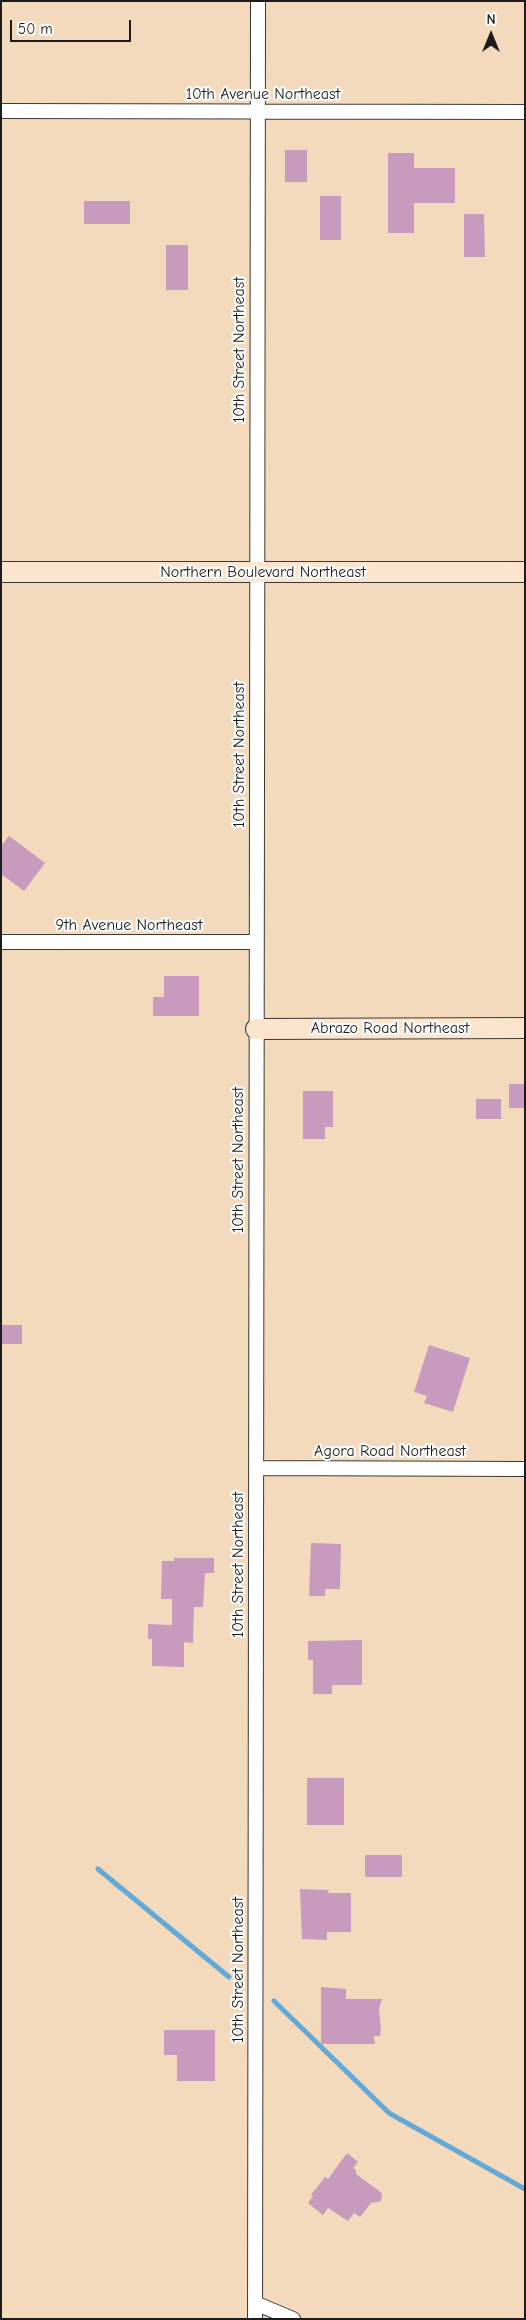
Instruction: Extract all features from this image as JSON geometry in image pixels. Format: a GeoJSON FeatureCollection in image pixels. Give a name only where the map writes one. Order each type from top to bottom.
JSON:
{"type":"FeatureCollection","features":[{"type":"Feature","properties":{"kind":"main road","name":"Northern Boulevard Northeast"},"geometry":{"type":"LineString","coordinates":[[1,572],[525,572]]}},
{"type":"Feature","properties":{"kind":"main road","name":"Abrazo Road Northeast"},"geometry":{"type":"LineString","coordinates":[[256,1029],[525,1028]]}},
{"type":"Feature","properties":{"kind":"street","name":"10th Street Northeast"},"geometry":{"type":"LineString","coordinates":[[255,2319],[258,1]]}},
{"type":"Feature","properties":{"kind":"street","name":"10th Avenue Northeast"},"geometry":{"type":"LineString","coordinates":[[1,111],[525,112]]}},
{"type":"Feature","properties":{"kind":"street","name":"9th Avenue Northeast"},"geometry":{"type":"LineString","coordinates":[[1,942],[256,942]]}},
{"type":"Feature","properties":{"kind":"street","name":"Agora Road Northeast"},"geometry":{"type":"LineString","coordinates":[[256,1468],[525,1468]]}},
{"type":"Feature","properties":{"kind":"street"},"geometry":{"type":"LineString","coordinates":[[255,2303],[293,2319]]}},
{"type":"Feature","properties":{"kind":"building"},"geometry":{"type":"Polygon","coordinates":[[[285,150],[307,150],[307,182],[285,182],[285,150]]]}},
{"type":"Feature","properties":{"kind":"building"},"geometry":{"type":"Polygon","coordinates":[[[388,153],[414,153],[414,168],[455,168],[455,203],[414,203],[414,233],[388,233],[388,153]]]}},
{"type":"Feature","properties":{"kind":"building"},"geometry":{"type":"Polygon","coordinates":[[[320,196],[341,196],[341,240],[320,240],[320,196]]]}},
{"type":"Feature","properties":{"kind":"building"},"geometry":{"type":"Polygon","coordinates":[[[84,201],[130,201],[130,224],[84,224],[84,201]]]}},
{"type":"Feature","properties":{"kind":"building"},"geometry":{"type":"Polygon","coordinates":[[[464,214],[484,214],[485,257],[464,257],[464,214]]]}},
{"type":"Feature","properties":{"kind":"building"},"geometry":{"type":"Polygon","coordinates":[[[166,245],[188,245],[188,290],[166,290],[166,245]]]}},
{"type":"Feature","properties":{"kind":"building"},"geometry":{"type":"Polygon","coordinates":[[[9,836],[45,863],[24,891],[1,874],[1,846],[9,836]]]}},
{"type":"Feature","properties":{"kind":"building"},"geometry":{"type":"Polygon","coordinates":[[[164,976],[199,976],[199,1016],[153,1016],[153,997],[164,997],[164,976]]]}},
{"type":"Feature","properties":{"kind":"building"},"geometry":{"type":"Polygon","coordinates":[[[509,1084],[525,1084],[525,1108],[509,1108],[509,1084]]]}},
{"type":"Feature","properties":{"kind":"building"},"geometry":{"type":"Polygon","coordinates":[[[303,1091],[333,1091],[333,1127],[325,1127],[325,1139],[303,1139],[303,1091]]]}},
{"type":"Feature","properties":{"kind":"building"},"geometry":{"type":"Polygon","coordinates":[[[476,1099],[501,1099],[501,1119],[476,1119],[476,1099]]]}},
{"type":"Feature","properties":{"kind":"building"},"geometry":{"type":"Polygon","coordinates":[[[2,1325],[22,1325],[22,1344],[2,1344],[2,1325]]]}},
{"type":"Feature","properties":{"kind":"building"},"geometry":{"type":"Polygon","coordinates":[[[429,1345],[470,1358],[453,1412],[424,1403],[427,1396],[414,1392],[429,1345]]]}},
{"type":"Feature","properties":{"kind":"building"},"geometry":{"type":"Polygon","coordinates":[[[311,1543],[341,1544],[340,1589],[325,1589],[325,1596],[309,1596],[311,1543]]]}},
{"type":"Feature","properties":{"kind":"building"},"geometry":{"type":"Polygon","coordinates":[[[174,1558],[214,1558],[214,1573],[205,1573],[203,1607],[194,1607],[193,1643],[184,1642],[184,1667],[152,1666],[152,1639],[148,1639],[148,1624],[172,1625],[172,1599],[161,1599],[162,1561],[174,1561],[174,1558]]]}},
{"type":"Feature","properties":{"kind":"building"},"geometry":{"type":"Polygon","coordinates":[[[362,1640],[362,1685],[332,1685],[332,1694],[313,1694],[313,1660],[308,1660],[308,1641],[362,1640]]]}},
{"type":"Feature","properties":{"kind":"building"},"geometry":{"type":"Polygon","coordinates":[[[307,1778],[344,1778],[344,1825],[307,1825],[307,1778]]]}},
{"type":"Feature","properties":{"kind":"building"},"geometry":{"type":"Polygon","coordinates":[[[365,1855],[402,1855],[402,1877],[365,1877],[365,1855]]]}},
{"type":"Feature","properties":{"kind":"building"},"geometry":{"type":"Polygon","coordinates":[[[300,1889],[329,1890],[328,1893],[351,1893],[351,1932],[327,1932],[327,1940],[302,1939],[300,1889]]]}},
{"type":"Feature","properties":{"kind":"building"},"geometry":{"type":"Polygon","coordinates":[[[321,1987],[346,1989],[346,1999],[382,1999],[379,2009],[381,2030],[380,2036],[374,2036],[375,2044],[321,2044],[321,1987]]]}},
{"type":"Feature","properties":{"kind":"building"},"geometry":{"type":"Polygon","coordinates":[[[164,2030],[215,2030],[215,2081],[177,2081],[177,2055],[164,2055],[164,2030]]]}},
{"type":"Feature","properties":{"kind":"building"},"geometry":{"type":"Polygon","coordinates":[[[347,2153],[358,2162],[353,2168],[356,2170],[356,2174],[382,2193],[381,2201],[371,2203],[360,2217],[354,2213],[348,2221],[328,2208],[323,2215],[308,2203],[313,2196],[311,2195],[325,2177],[328,2179],[347,2153]]]}},
{"type":"Feature","properties":{"kind":"waterway"},"geometry":{"type":"LineString","coordinates":[[98,1869],[229,1977]]}},
{"type":"Feature","properties":{"kind":"waterway"},"geometry":{"type":"LineString","coordinates":[[274,2001],[389,2113],[525,2189]]}}]}
